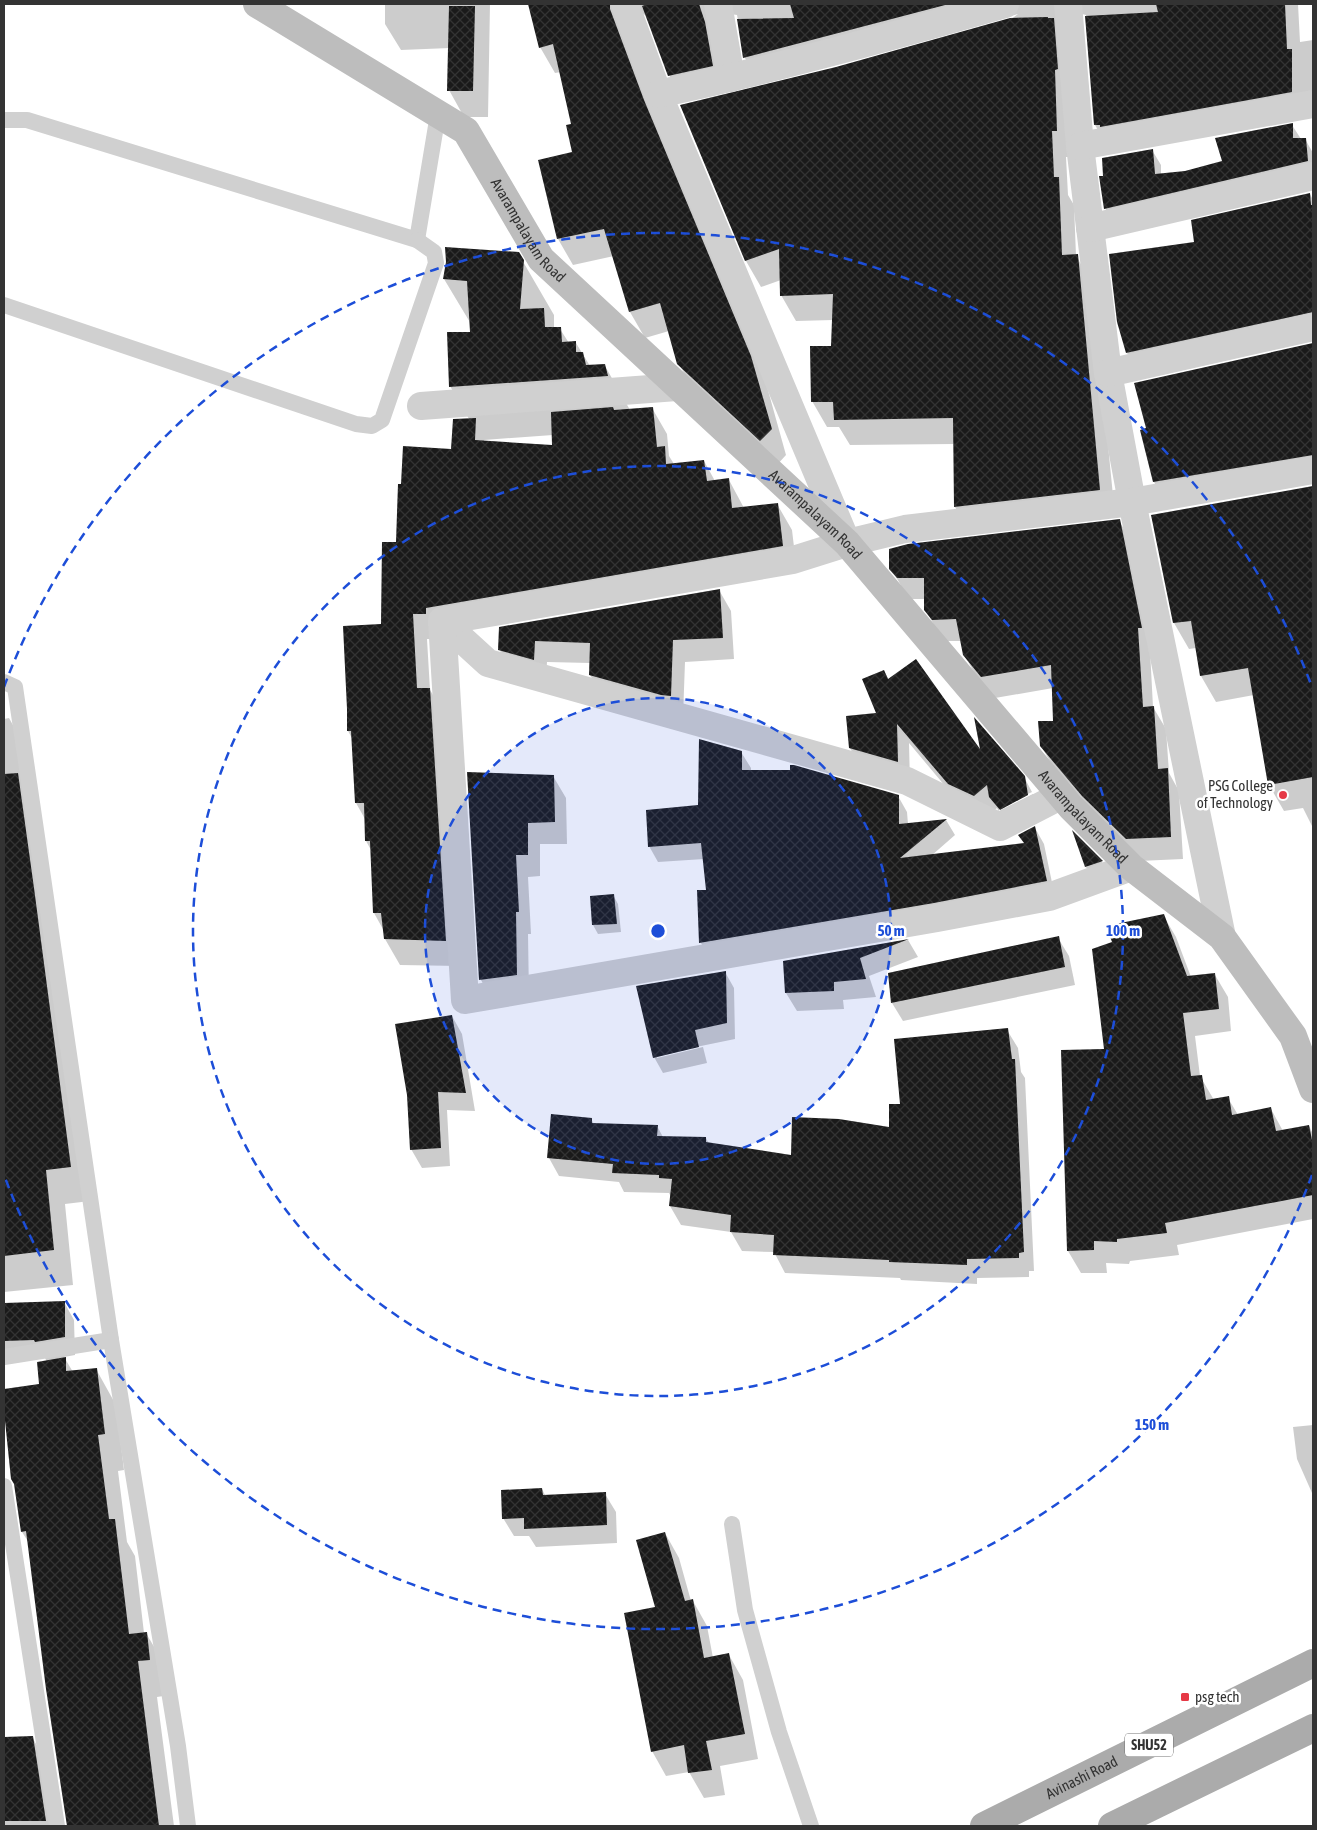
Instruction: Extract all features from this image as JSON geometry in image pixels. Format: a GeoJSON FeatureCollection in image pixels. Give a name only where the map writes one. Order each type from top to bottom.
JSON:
{"type":"FeatureCollection","features":[{"type":"Feature","properties":{"kind":"main road","name":"Avinashi Road"},"geometry":{"type":"LineString","coordinates":[[984,1826],[1313,1663]]}},
{"type":"Feature","properties":{"kind":"main road"},"geometry":{"type":"LineString","coordinates":[[1112,1826],[1313,1728]]}},
{"type":"Feature","properties":{"kind":"street","name":"Avarampalayam Road"},"geometry":{"type":"LineString","coordinates":[[257,4],[466,131],[541,258],[677,387],[847,542],[1072,807],[1131,867],[1222,937],[1293,1036],[1313,1089]]}},
{"type":"Feature","properties":{"kind":"street"},"geometry":{"type":"LineString","coordinates":[[625,4],[658,94],[847,542]]}},
{"type":"Feature","properties":{"kind":"street"},"geometry":{"type":"LineString","coordinates":[[718,4],[731,78]]}},
{"type":"Feature","properties":{"kind":"street"},"geometry":{"type":"LineString","coordinates":[[658,94],[731,78],[881,40],[1005,4]]}},
{"type":"Feature","properties":{"kind":"street"},"geometry":{"type":"LineString","coordinates":[[1068,4],[1080,146],[1108,373],[1132,502],[1222,937]]}},
{"type":"Feature","properties":{"kind":"street"},"geometry":{"type":"LineString","coordinates":[[1080,146],[1313,104]]}},
{"type":"Feature","properties":{"kind":"street"},"geometry":{"type":"LineString","coordinates":[[1090,228],[1313,176]]}},
{"type":"Feature","properties":{"kind":"street"},"geometry":{"type":"LineString","coordinates":[[1108,373],[1313,327]]}},
{"type":"Feature","properties":{"kind":"street"},"geometry":{"type":"LineString","coordinates":[[421,406],[677,387]]}},
{"type":"Feature","properties":{"kind":"street"},"geometry":{"type":"LineString","coordinates":[[442,621],[793,560],[847,542],[905,529],[1132,502],[1313,470]]}},
{"type":"Feature","properties":{"kind":"street"},"geometry":{"type":"LineString","coordinates":[[442,621],[488,663],[907,781],[1000,826],[1062,795]]}},
{"type":"Feature","properties":{"kind":"street"},"geometry":{"type":"LineString","coordinates":[[442,621],[464,1000],[937,918],[1049,896],[1131,867]]}},
{"type":"Feature","properties":{"kind":"lane"},"geometry":{"type":"LineString","coordinates":[[417,240],[438,114]]}},
{"type":"Feature","properties":{"kind":"lane"},"geometry":{"type":"LineString","coordinates":[[4,120],[27,120],[417,240],[434,252],[436,263],[382,420],[372,426],[356,424],[4,305]]}},
{"type":"Feature","properties":{"kind":"lane"},"geometry":{"type":"LineString","coordinates":[[4,682],[15,687],[111,1340],[178,1746],[188,1826]]}},
{"type":"Feature","properties":{"kind":"lane"},"geometry":{"type":"LineString","coordinates":[[4,1357],[111,1340]]}},
{"type":"Feature","properties":{"kind":"lane"},"geometry":{"type":"LineString","coordinates":[[4,1486],[56,1826]]}},
{"type":"Feature","properties":{"kind":"lane"},"geometry":{"type":"LineString","coordinates":[[732,1524],[745,1610],[779,1732],[811,1826]]}},
{"type":"Feature","properties":{"kind":"building"},"geometry":{"type":"Polygon","coordinates":[[[528,4],[610,4],[610,9],[644,100],[751,356],[772,429],[760,441],[677,364],[660,303],[629,312],[604,229],[557,239],[538,160],[572,152],[566,125],[571,124],[553,44],[539,48],[528,4]]]}},
{"type":"Feature","properties":{"kind":"building"},"geometry":{"type":"Polygon","coordinates":[[[647,4],[699,4],[705,22],[713,66],[668,76],[642,6],[647,4]]]}},
{"type":"Feature","properties":{"kind":"building"},"geometry":{"type":"Polygon","coordinates":[[[790,4],[949,4],[743,58],[737,19],[794,18],[790,4]]]}},
{"type":"Feature","properties":{"kind":"building"},"geometry":{"type":"Polygon","coordinates":[[[1156,4],[1285,4],[1287,49],[1292,49],[1292,92],[1100,127],[1100,125],[1094,125],[1085,16],[1158,12],[1156,4]]]}},
{"type":"Feature","properties":{"kind":"building"},"geometry":{"type":"Polygon","coordinates":[[[449,6],[475,6],[473,91],[447,91],[449,6]]]}},
{"type":"Feature","properties":{"kind":"building"},"geometry":{"type":"Polygon","coordinates":[[[1010,18],[1054,18],[1058,69],[1055,70],[1057,131],[1052,131],[1054,177],[1059,177],[1062,255],[1078,254],[1100,490],[954,507],[953,418],[834,420],[833,402],[811,402],[810,346],[831,346],[833,294],[780,296],[779,249],[745,261],[680,105],[836,67],[1010,18]]]}},
{"type":"Feature","properties":{"kind":"building"},"geometry":{"type":"Polygon","coordinates":[[[1293,123],[1293,138],[1306,138],[1308,161],[1104,209],[1099,176],[1103,176],[1102,158],[1153,149],[1155,174],[1185,171],[1222,161],[1215,138],[1293,123]]]}},
{"type":"Feature","properties":{"kind":"building"},"geometry":{"type":"Polygon","coordinates":[[[1310,193],[1311,205],[1313,205],[1313,312],[1126,353],[1117,322],[1109,254],[1194,242],[1191,220],[1310,193]]]}},
{"type":"Feature","properties":{"kind":"building"},"geometry":{"type":"Polygon","coordinates":[[[445,247],[519,252],[524,260],[520,309],[544,308],[545,327],[561,327],[562,342],[576,341],[576,352],[583,352],[586,365],[605,364],[608,376],[449,387],[447,332],[470,332],[467,281],[443,279],[446,262],[445,247]]]}},
{"type":"Feature","properties":{"kind":"building"},"geometry":{"type":"Polygon","coordinates":[[[1313,343],[1313,455],[1153,482],[1140,430],[1146,428],[1134,383],[1313,343]]]}},
{"type":"Feature","properties":{"kind":"building"},"geometry":{"type":"Polygon","coordinates":[[[613,407],[614,410],[653,407],[657,447],[665,446],[666,464],[704,460],[707,481],[729,478],[732,508],[778,503],[783,546],[426,608],[426,614],[413,614],[417,688],[430,688],[446,941],[384,939],[381,913],[373,913],[370,841],[365,841],[364,803],[355,803],[351,731],[347,731],[343,626],[381,624],[382,542],[396,542],[398,484],[401,484],[403,446],[451,449],[453,419],[476,418],[475,440],[552,445],[551,412],[613,407]]]}},
{"type":"Feature","properties":{"kind":"building"},"geometry":{"type":"Polygon","coordinates":[[[1313,486],[1313,777],[1268,785],[1248,668],[1200,676],[1191,621],[1173,623],[1151,515],[1313,486]]]}},
{"type":"Feature","properties":{"kind":"building"},"geometry":{"type":"Polygon","coordinates":[[[1120,519],[1142,628],[1138,628],[1143,707],[1154,706],[1158,769],[1168,768],[1171,837],[1126,839],[1082,796],[1040,746],[1038,721],[1053,721],[1051,665],[981,677],[963,655],[956,619],[932,620],[924,610],[924,578],[897,578],[889,569],[889,549],[908,544],[1120,519]]]}},
{"type":"Feature","properties":{"kind":"building"},"geometry":{"type":"Polygon","coordinates":[[[720,589],[723,638],[673,640],[671,696],[661,695],[589,675],[590,643],[535,641],[534,660],[498,650],[499,627],[720,589]]]}},
{"type":"Feature","properties":{"kind":"building"},"geometry":{"type":"Polygon","coordinates":[[[916,659],[980,749],[974,717],[1025,776],[1028,795],[1000,810],[989,797],[987,785],[974,796],[948,784],[897,724],[898,762],[849,748],[846,716],[876,713],[862,679],[884,670],[888,679],[916,659]]]}},
{"type":"Feature","properties":{"kind":"building"},"geometry":{"type":"Polygon","coordinates":[[[699,739],[742,751],[742,770],[790,770],[790,765],[794,765],[899,795],[899,824],[947,819],[900,858],[1024,843],[1018,835],[1035,826],[1047,881],[934,903],[699,943],[697,890],[706,890],[701,843],[648,847],[646,810],[698,805],[699,739]]]}},
{"type":"Feature","properties":{"kind":"building"},"geometry":{"type":"Polygon","coordinates":[[[467,772],[554,775],[555,822],[528,823],[528,855],[516,855],[519,912],[516,912],[517,975],[479,980],[467,772]]]}},
{"type":"Feature","properties":{"kind":"building"},"geometry":{"type":"Polygon","coordinates":[[[18,773],[71,1167],[46,1170],[54,1250],[4,1256],[4,774],[18,773]]]}},
{"type":"Feature","properties":{"kind":"building"},"geometry":{"type":"Polygon","coordinates":[[[1072,830],[1103,861],[1085,867],[1072,830]]]}},
{"type":"Feature","properties":{"kind":"building"},"geometry":{"type":"Polygon","coordinates":[[[614,894],[617,924],[592,925],[590,896],[614,894]]]}},
{"type":"Feature","properties":{"kind":"building"},"geometry":{"type":"Polygon","coordinates":[[[1164,914],[1187,976],[1215,973],[1219,1009],[1183,1013],[1191,1076],[1202,1075],[1206,1100],[1229,1096],[1232,1115],[1271,1107],[1276,1131],[1309,1125],[1313,1145],[1313,1195],[1165,1223],[1167,1233],[1117,1239],[1117,1242],[1094,1241],[1094,1250],[1067,1251],[1061,1050],[1104,1049],[1092,949],[1112,942],[1106,926],[1164,914]]]}},
{"type":"Feature","properties":{"kind":"building"},"geometry":{"type":"Polygon","coordinates":[[[1059,936],[1065,967],[891,1003],[888,973],[1059,936]]]}},
{"type":"Feature","properties":{"kind":"building"},"geometry":{"type":"Polygon","coordinates":[[[909,939],[860,958],[866,979],[834,982],[834,991],[785,993],[783,961],[909,939]]]}},
{"type":"Feature","properties":{"kind":"building"},"geometry":{"type":"Polygon","coordinates":[[[726,971],[727,1023],[695,1030],[699,1047],[653,1058],[636,986],[726,971]]]}},
{"type":"Feature","properties":{"kind":"building"},"geometry":{"type":"Polygon","coordinates":[[[452,1015],[466,1093],[438,1092],[441,1148],[410,1150],[407,1095],[395,1024],[452,1015]]]}},
{"type":"Feature","properties":{"kind":"building"},"geometry":{"type":"Polygon","coordinates":[[[1008,1028],[1012,1059],[1015,1059],[1024,1252],[1019,1253],[1019,1258],[967,1259],[967,1265],[773,1255],[774,1235],[730,1232],[731,1215],[669,1206],[672,1179],[659,1178],[659,1175],[612,1173],[613,1164],[547,1158],[551,1114],[592,1118],[592,1123],[658,1125],[657,1136],[706,1137],[706,1142],[791,1155],[792,1117],[839,1119],[889,1127],[889,1104],[900,1104],[894,1039],[1008,1028]]]}},
{"type":"Feature","properties":{"kind":"building"},"geometry":{"type":"Polygon","coordinates":[[[65,1301],[65,1337],[35,1342],[34,1340],[4,1341],[4,1303],[65,1301]]]}},
{"type":"Feature","properties":{"kind":"building"},"geometry":{"type":"Polygon","coordinates":[[[66,1357],[66,1371],[97,1368],[105,1434],[98,1435],[109,1519],[115,1519],[129,1634],[147,1632],[150,1660],[138,1661],[159,1826],[67,1826],[46,1689],[26,1531],[21,1532],[14,1484],[11,1479],[4,1411],[4,1389],[39,1384],[37,1362],[66,1357]]]}},
{"type":"Feature","properties":{"kind":"building"},"geometry":{"type":"Polygon","coordinates":[[[542,1488],[543,1495],[606,1492],[607,1525],[524,1529],[524,1518],[502,1519],[501,1490],[542,1488]]]}},
{"type":"Feature","properties":{"kind":"building"},"geometry":{"type":"Polygon","coordinates":[[[665,1532],[685,1601],[693,1599],[704,1658],[729,1653],[745,1734],[706,1741],[712,1770],[688,1773],[684,1745],[651,1752],[624,1613],[655,1607],[636,1540],[665,1532]]]}},
{"type":"Feature","properties":{"kind":"building"},"geometry":{"type":"Polygon","coordinates":[[[33,1736],[46,1821],[4,1821],[4,1737],[33,1736]]]}},
{"type":"Feature","properties":{"kind":"place","name":"PSG College of Technology"},"geometry":{"type":"Point","coordinates":[1283,795]}},
{"type":"Feature","properties":{"kind":"place","name":"psg tech"},"geometry":{"type":"Point","coordinates":[1185,1697]}}]}
